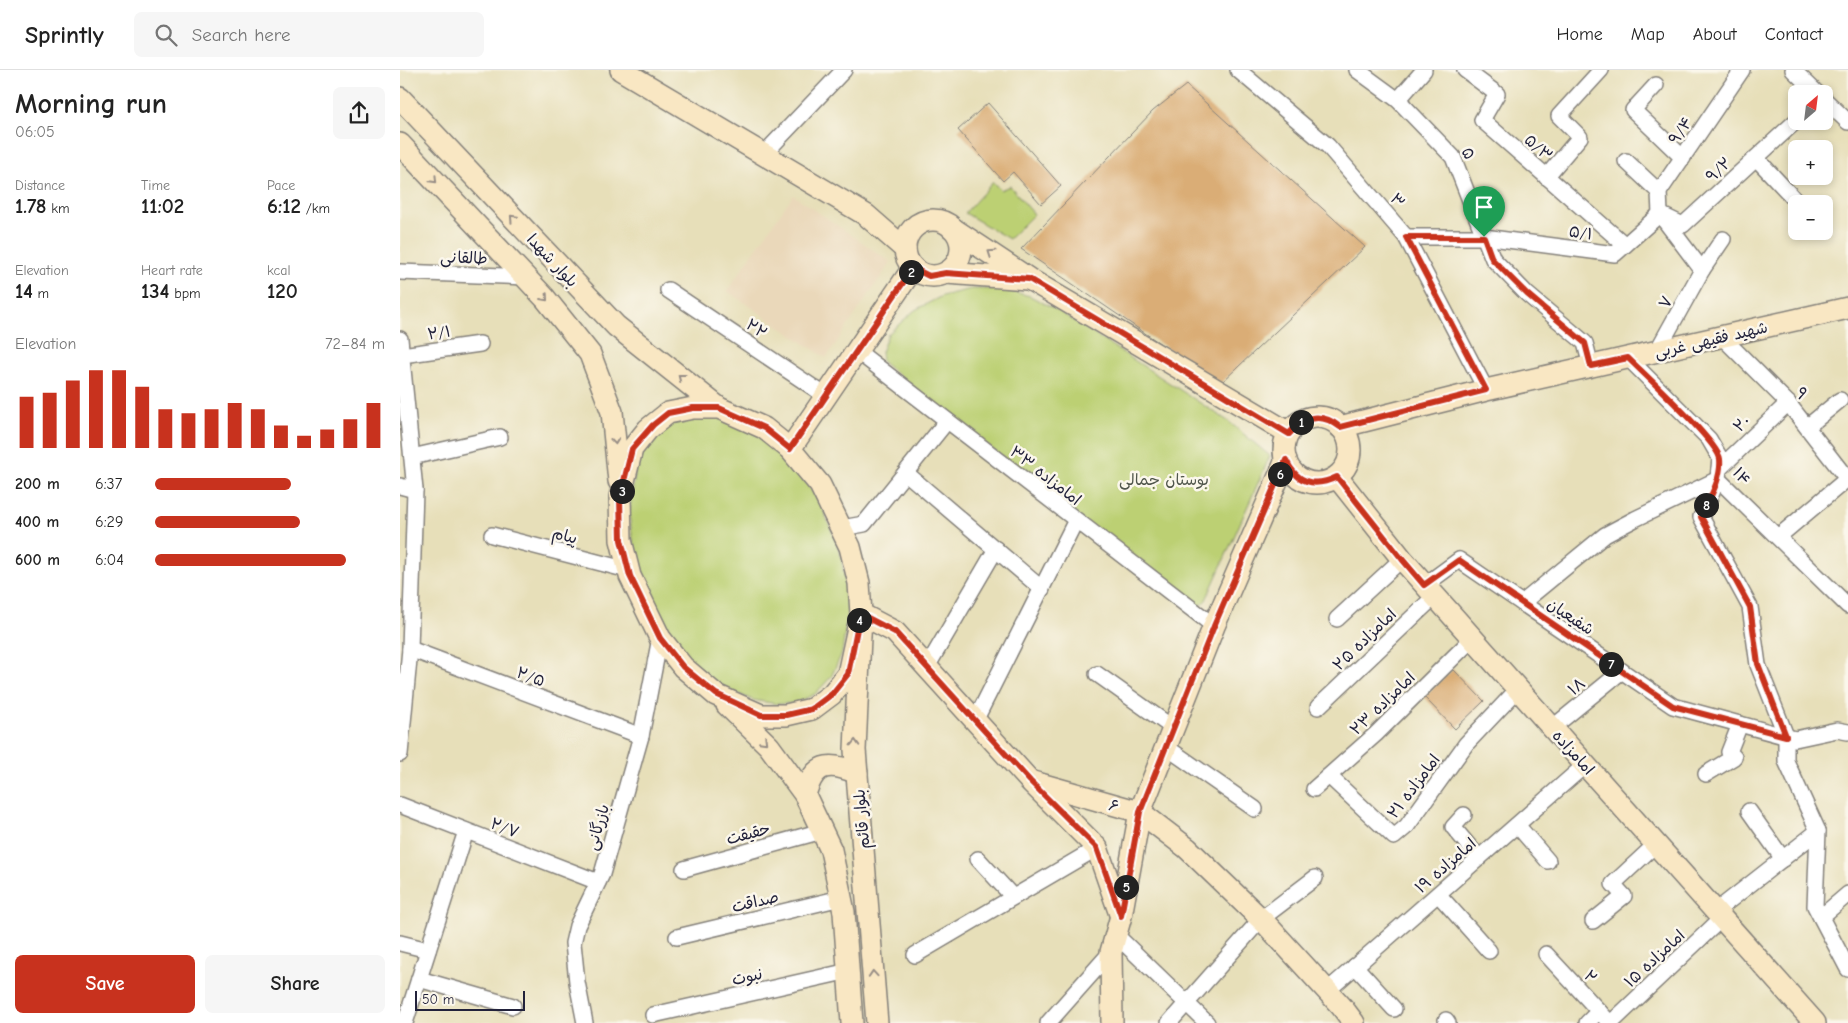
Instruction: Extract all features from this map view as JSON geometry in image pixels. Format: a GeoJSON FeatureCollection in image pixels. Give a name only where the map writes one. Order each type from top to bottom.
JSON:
{"type":"FeatureCollection","features":[{"type":"Feature","properties":{"kind":"main road"},"geometry":{"type":"LineString","coordinates":[[630,72],[764,156],[866,215],[909,259],[929,276],[946,273],[1029,279]]}},
{"type":"Feature","properties":{"kind":"main road","name":"بلوار شهدا"},"geometry":{"type":"LineString","coordinates":[[400,98],[616,326],[719,408]]}},
{"type":"Feature","properties":{"kind":"main road","name":"بلوار شهدا"},"geometry":{"type":"LineString","coordinates":[[400,144],[526,277],[590,354],[612,412],[620,497]]}},
{"type":"Feature","properties":{"kind":"main road"},"geometry":{"type":"LineString","coordinates":[[866,215],[920,223]]}},
{"type":"Feature","properties":{"kind":"main road"},"geometry":{"type":"LineString","coordinates":[[790,449],[857,351],[909,259],[907,236],[913,228],[928,220],[937,220],[945,223],[1029,279],[1289,434]]}},
{"type":"Feature","properties":{"kind":"main road"},"geometry":{"type":"LineString","coordinates":[[946,273],[958,260],[961,252],[960,243],[952,228]]}},
{"type":"Feature","properties":{"kind":"main road","name":"شهید فقیهی غربی"},"geometry":{"type":"LineString","coordinates":[[1340,427],[1486,390],[1848,308]]}},
{"type":"Feature","properties":{"kind":"main road"},"geometry":{"type":"LineString","coordinates":[[693,408],[719,408],[764,428],[790,449],[820,485],[842,528],[850,547],[859,583],[860,614],[848,674],[832,694],[812,709],[786,715],[761,715],[716,694],[683,667],[660,638],[628,570],[621,540],[620,497],[632,449],[648,430],[668,413],[693,408]]}},
{"type":"Feature","properties":{"kind":"main road"},"geometry":{"type":"LineString","coordinates":[[1314,418],[1324,418],[1340,427],[1346,434],[1350,453],[1348,462],[1337,477],[1317,483],[1307,481],[1294,473],[1286,460],[1284,446],[1289,434],[1297,424],[1314,418]]}},
{"type":"Feature","properties":{"kind":"main road"},"geometry":{"type":"LineString","coordinates":[[1112,1023],[1116,934],[1140,812],[1214,626],[1286,460]]}},
{"type":"Feature","properties":{"kind":"main road","name":"امامزاده"},"geometry":{"type":"LineString","coordinates":[[1337,477],[1402,559],[1719,915],[1809,1021]]}},
{"type":"Feature","properties":{"kind":"main road"},"geometry":{"type":"LineString","coordinates":[[860,614],[895,632],[1030,781],[1097,848],[1116,934]]}},
{"type":"Feature","properties":{"kind":"main road","name":"بلوار قائم"},"geometry":{"type":"LineString","coordinates":[[860,614],[855,750],[877,1023]]}},
{"type":"Feature","properties":{"kind":"main road","name":"بلوار قائم"},"geometry":{"type":"LineString","coordinates":[[716,694],[768,746],[805,795],[830,850],[844,912],[852,1023]]}},
{"type":"Feature","properties":{"kind":"main road"},"geometry":{"type":"LineString","coordinates":[[805,795],[809,781],[817,770],[826,766],[837,766],[857,773]]}},
{"type":"Feature","properties":{"kind":"main road","name":"۶"},"geometry":{"type":"LineString","coordinates":[[1030,781],[1140,812],[1187,848],[1260,919],[1342,1007],[1354,1023]]}},
{"type":"Feature","properties":{"kind":"street"},"geometry":{"type":"LineString","coordinates":[[764,156],[844,70]]}},
{"type":"Feature","properties":{"kind":"street","name":"۳"},"geometry":{"type":"LineString","coordinates":[[1238,70],[1328,146],[1406,237],[1486,390]]}},
{"type":"Feature","properties":{"kind":"street","name":"۵"},"geometry":{"type":"LineString","coordinates":[[1357,70],[1398,100],[1453,157],[1492,259],[1527,294],[1585,343],[1591,366]]}},
{"type":"Feature","properties":{"kind":"street"},"geometry":{"type":"LineString","coordinates":[[1398,100],[1424,70]]}},
{"type":"Feature","properties":{"kind":"street","name":"۵/۳"},"geometry":{"type":"LineString","coordinates":[[1465,70],[1497,94],[1482,120],[1625,245]]}},
{"type":"Feature","properties":{"kind":"street"},"geometry":{"type":"LineString","coordinates":[[1546,177],[1580,137],[1559,116],[1601,70]]}},
{"type":"Feature","properties":{"kind":"street","name":"۹/۴"},"geometry":{"type":"LineString","coordinates":[[1659,192],[1742,70]]}},
{"type":"Feature","properties":{"kind":"street"},"geometry":{"type":"LineString","coordinates":[[1793,70],[1809,85]]}},
{"type":"Feature","properties":{"kind":"street"},"geometry":{"type":"LineString","coordinates":[[1656,84],[1633,110],[1683,158]]}},
{"type":"Feature","properties":{"kind":"street"},"geometry":{"type":"LineString","coordinates":[[1833,108],[1848,122]]}},
{"type":"Feature","properties":{"kind":"street","name":"۹/۲"},"geometry":{"type":"LineString","coordinates":[[1660,214],[1683,225],[1788,128]]}},
{"type":"Feature","properties":{"kind":"street"},"geometry":{"type":"LineString","coordinates":[[1756,158],[1791,195]]}},
{"type":"Feature","properties":{"kind":"street"},"geometry":{"type":"LineString","coordinates":[[1626,161],[1659,192],[1660,214],[1702,270]]}},
{"type":"Feature","properties":{"kind":"street","name":"۵/۱"},"geometry":{"type":"LineString","coordinates":[[1406,237],[1484,237],[1615,254],[1660,214]]}},
{"type":"Feature","properties":{"kind":"street","name":"۷"},"geometry":{"type":"LineString","coordinates":[[1657,351],[1702,270],[1724,239]]}},
{"type":"Feature","properties":{"kind":"street","name":"طالقانی"},"geometry":{"type":"LineString","coordinates":[[400,272],[526,277]]}},
{"type":"Feature","properties":{"kind":"street","name":"۲۲"},"geometry":{"type":"LineString","coordinates":[[668,290],[826,396]]}},
{"type":"Feature","properties":{"kind":"street","name":"۹"},"geometry":{"type":"LineString","coordinates":[[1721,336],[1788,402],[1847,477]]}},
{"type":"Feature","properties":{"kind":"street"},"geometry":{"type":"LineString","coordinates":[[400,339],[412,457],[407,488],[406,586],[410,649],[400,754]]}},
{"type":"Feature","properties":{"kind":"street","name":"۲/۱"},"geometry":{"type":"LineString","coordinates":[[402,355],[480,344]]}},
{"type":"Feature","properties":{"kind":"street","name":"امامزاده ۳۳"},"geometry":{"type":"LineString","coordinates":[[857,351],[1214,626]]}},
{"type":"Feature","properties":{"kind":"street","name":"۱۴"},"geometry":{"type":"LineString","coordinates":[[1628,358],[1709,439],[1720,458],[1718,474],[1778,538],[1848,606]]}},
{"type":"Feature","properties":{"kind":"street"},"geometry":{"type":"LineString","coordinates":[[1807,427],[1840,400]]}},
{"type":"Feature","properties":{"kind":"street","name":"۲۰"},"geometry":{"type":"LineString","coordinates":[[1718,474],[1788,402]]}},
{"type":"Feature","properties":{"kind":"street"},"geometry":{"type":"LineString","coordinates":[[842,528],[864,524],[947,421]]}},
{"type":"Feature","properties":{"kind":"street"},"geometry":{"type":"LineString","coordinates":[[412,457],[500,437]]}},
{"type":"Feature","properties":{"kind":"street"},"geometry":{"type":"LineString","coordinates":[[906,472],[1042,589]]}},
{"type":"Feature","properties":{"kind":"street"},"geometry":{"type":"LineString","coordinates":[[1522,603],[1605,535],[1718,474]]}},
{"type":"Feature","properties":{"kind":"street"},"geometry":{"type":"LineString","coordinates":[[1718,474],[1701,517],[1750,607],[1758,664],[1786,736],[1786,761],[1818,832],[1815,906],[1848,969]]}},
{"type":"Feature","properties":{"kind":"street"},"geometry":{"type":"LineString","coordinates":[[1778,538],[1847,477]]}},
{"type":"Feature","properties":{"kind":"street"},"geometry":{"type":"LineString","coordinates":[[975,721],[1076,520]]}},
{"type":"Feature","properties":{"kind":"street","name":"پیام"},"geometry":{"type":"LineString","coordinates":[[492,535],[628,570]]}},
{"type":"Feature","properties":{"kind":"street"},"geometry":{"type":"LineString","coordinates":[[927,667],[996,549]]}},
{"type":"Feature","properties":{"kind":"street"},"geometry":{"type":"LineString","coordinates":[[1338,619],[1402,559]]}},
{"type":"Feature","properties":{"kind":"street","name":"شفیعیان"},"geometry":{"type":"LineString","coordinates":[[1430,590],[1459,560],[1673,706],[1795,739],[1837,730],[1848,732]]}},
{"type":"Feature","properties":{"kind":"street","name":"امامزاده ۲۵"},"geometry":{"type":"LineString","coordinates":[[1318,708],[1430,590]]}},
{"type":"Feature","properties":{"kind":"street","name":"بازرگانی"},"geometry":{"type":"LineString","coordinates":[[585,1023],[577,982],[573,943],[577,926],[602,874],[641,736],[660,638]]}},
{"type":"Feature","properties":{"kind":"street","name":"امامزاده ۲۳"},"geometry":{"type":"LineString","coordinates":[[1314,790],[1376,734],[1472,638]]}},
{"type":"Feature","properties":{"kind":"street","name":"۲/۵"},"geometry":{"type":"LineString","coordinates":[[410,649],[641,736]]}},
{"type":"Feature","properties":{"kind":"street","name":"۱۸"},"geometry":{"type":"LineString","coordinates":[[1552,728],[1622,672]]}},
{"type":"Feature","properties":{"kind":"street"},"geometry":{"type":"LineString","coordinates":[[1097,674],[1254,810]]}},
{"type":"Feature","properties":{"kind":"street","name":"امامزاده ۲۱"},"geometry":{"type":"LineString","coordinates":[[1329,776],[1394,837],[1407,826],[1466,744],[1518,689]]}},
{"type":"Feature","properties":{"kind":"street"},"geometry":{"type":"LineString","coordinates":[[1706,774],[1734,757],[1729,752],[1740,724]]}},
{"type":"Feature","properties":{"kind":"street","name":"امامزاده ۱۹"},"geometry":{"type":"LineString","coordinates":[[1327,991],[1586,765]]}},
{"type":"Feature","properties":{"kind":"street","name":"۲/۷"},"geometry":{"type":"LineString","coordinates":[[400,805],[598,882]]}},
{"type":"Feature","properties":{"kind":"street"},"geometry":{"type":"LineString","coordinates":[[1749,811],[1783,859]]}},
{"type":"Feature","properties":{"kind":"street"},"geometry":{"type":"LineString","coordinates":[[1464,815],[1453,827],[1479,858]]}},
{"type":"Feature","properties":{"kind":"street"},"geometry":{"type":"LineString","coordinates":[[1517,825],[1548,861]]}},
{"type":"Feature","properties":{"kind":"street"},"geometry":{"type":"LineString","coordinates":[[405,1023],[466,831]]}},
{"type":"Feature","properties":{"kind":"street","name":"حقیقت"},"geometry":{"type":"LineString","coordinates":[[684,869],[822,831]]}},
{"type":"Feature","properties":{"kind":"street","name":"امامزاده ۱۵"},"geometry":{"type":"LineString","coordinates":[[1610,1023],[1719,915],[1783,859],[1818,832]]}},
{"type":"Feature","properties":{"kind":"street"},"geometry":{"type":"LineString","coordinates":[[1593,921],[1624,896],[1613,884],[1656,844]]}},
{"type":"Feature","properties":{"kind":"street"},"geometry":{"type":"LineString","coordinates":[[915,955],[1097,848]]}},
{"type":"Feature","properties":{"kind":"street"},"geometry":{"type":"LineString","coordinates":[[978,859],[1013,897]]}},
{"type":"Feature","properties":{"kind":"street"},"geometry":{"type":"LineString","coordinates":[[1169,1023],[1260,919],[1315,878]]}},
{"type":"Feature","properties":{"kind":"street"},"geometry":{"type":"LineString","coordinates":[[1438,894],[1489,951]]}},
{"type":"Feature","properties":{"kind":"street"},"geometry":{"type":"LineString","coordinates":[[1821,917],[1848,894]]}},
{"type":"Feature","properties":{"kind":"street","name":"صداقت"},"geometry":{"type":"LineString","coordinates":[[678,937],[841,898]]}},
{"type":"Feature","properties":{"kind":"street"},"geometry":{"type":"LineString","coordinates":[[1048,1023],[1116,934],[1207,1023]]}},
{"type":"Feature","properties":{"kind":"street"},"geometry":{"type":"LineString","coordinates":[[400,944],[428,950]]}},
{"type":"Feature","properties":{"kind":"street","name":"۲"},"geometry":{"type":"LineString","coordinates":[[1546,954],[1610,1023]]}},
{"type":"Feature","properties":{"kind":"street"},"geometry":{"type":"LineString","coordinates":[[1355,966],[1394,1010]]}},
{"type":"Feature","properties":{"kind":"street","name":"نبوت"},"geometry":{"type":"LineString","coordinates":[[653,1015],[848,971]]}},
{"type":"Feature","properties":{"kind":"street"},"geometry":{"type":"LineString","coordinates":[[419,979],[513,1006]]}},
{"type":"Feature","properties":{"kind":"street"},"geometry":{"type":"LineString","coordinates":[[1587,1023],[1599,1011]]}},
{"type":"Feature","properties":{"kind":"shaded area"},"geometry":{"type":"Polygon","coordinates":[[[793,195],[891,262],[826,358],[727,291],[793,195]]]}},
{"type":"Feature","properties":{"kind":"green space"},"geometry":{"type":"Polygon","coordinates":[[[993,182],[1000,190],[1010,186],[1034,214],[1009,239],[965,213],[993,182]]]}},
{"type":"Feature","properties":{"kind":"green space","name":"بوستان جمالی"},"geometry":{"type":"Polygon","coordinates":[[[971,289],[1001,289],[1030,296],[1057,310],[1228,421],[1270,456],[1206,600],[1196,610],[882,362],[881,352],[888,334],[915,310],[942,296],[971,289]]]}},
{"type":"Feature","properties":{"kind":"green space"},"geometry":{"type":"Polygon","coordinates":[[[694,416],[722,417],[750,429],[773,447],[798,472],[820,502],[840,551],[849,603],[842,653],[831,677],[815,694],[795,703],[777,704],[753,700],[731,691],[708,677],[687,657],[656,612],[636,557],[629,515],[635,473],[642,450],[668,424],[694,416]]]}},
{"type":"Feature","properties":{"kind":"building"},"geometry":{"type":"Polygon","coordinates":[[[1186,85],[1365,247],[1220,384],[1021,249],[1153,111],[1186,85]]]}},
{"type":"Feature","properties":{"kind":"building"},"geometry":{"type":"Polygon","coordinates":[[[988,103],[1061,186],[1041,204],[1013,172],[1003,181],[958,130],[988,103]]]}},
{"type":"Feature","properties":{"kind":"building"},"geometry":{"type":"Polygon","coordinates":[[[1453,669],[1484,701],[1455,729],[1424,697],[1453,669]]]}},
{"type":"Feature","properties":{"kind":"route"},"geometry":{"type":"LineString","coordinates":[[1406,237],[1484,237],[1492,259],[1527,294],[1585,343],[1591,366],[1628,358],[1709,439],[1720,458],[1718,479],[1701,517],[1750,607],[1758,664],[1786,736],[1673,706],[1459,560],[1424,585],[1337,477],[1317,483],[1307,481],[1298,477],[1286,460],[1214,626],[1140,812],[1121,916],[1097,848],[1030,781],[895,632],[860,614],[848,674],[832,694],[812,709],[786,715],[761,715],[716,694],[683,667],[660,638],[630,576],[621,540],[620,497],[632,449],[648,430],[668,413],[693,408],[719,408],[764,428],[790,449],[913,268],[929,276],[938,276],[946,273],[1029,279],[1289,434],[1297,424],[1305,420],[1324,418],[1340,427],[1486,390],[1406,237]]}}]}
